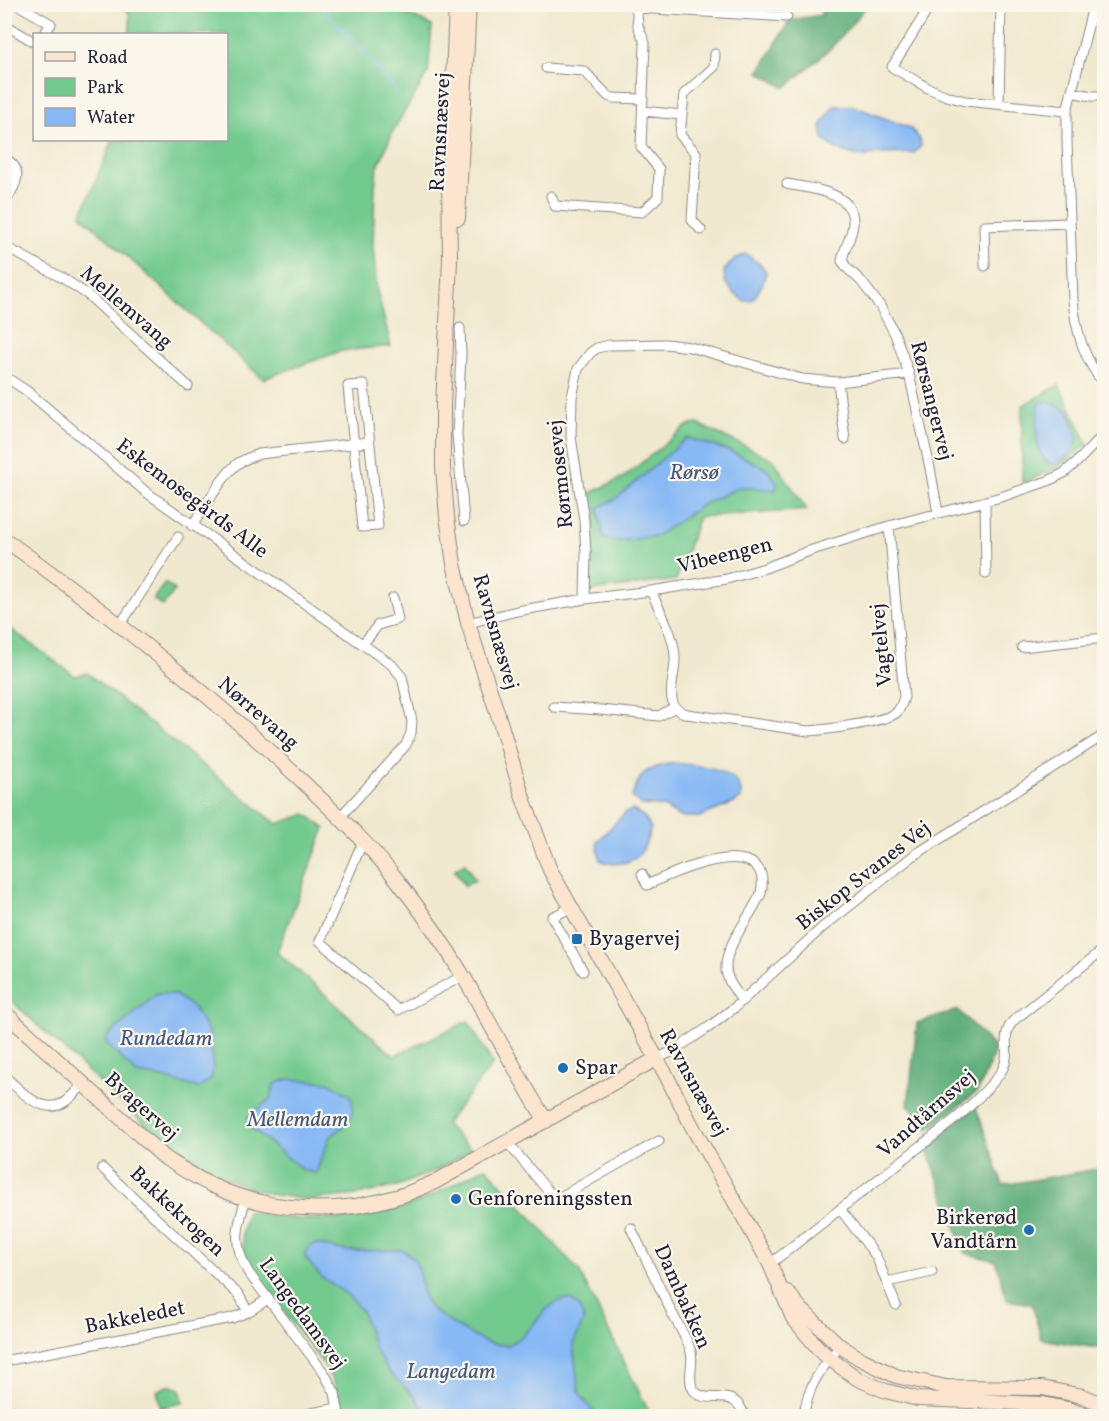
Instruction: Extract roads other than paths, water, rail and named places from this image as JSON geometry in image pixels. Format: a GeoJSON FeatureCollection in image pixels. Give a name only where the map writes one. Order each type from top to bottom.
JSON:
{"type":"FeatureCollection","features":[{"type":"Feature","properties":{"kind":"main road","name":"Ravnsnæsvej"},"geometry":{"type":"LineString","coordinates":[[456,4],[449,179],[450,261],[443,405],[447,518],[454,564],[468,623],[523,798],[550,870],[770,1264],[793,1318],[818,1348],[858,1379],[886,1391],[918,1399],[1043,1404],[1088,1416]]}},
{"type":"Feature","properties":{"kind":"main road","name":"Ravnsnæsvej"},"geometry":{"type":"LineString","coordinates":[[450,261],[457,229],[469,4]]}},
{"type":"Feature","properties":{"kind":"main road","name":"Nørrevang"},"geometry":{"type":"LineString","coordinates":[[4,539],[120,625],[221,708],[278,758],[363,841],[426,918],[463,976],[546,1121]]}},
{"type":"Feature","properties":{"kind":"main road","name":"Byagervej"},"geometry":{"type":"LineString","coordinates":[[4,1012],[165,1158],[214,1187],[246,1198],[308,1209],[365,1204],[397,1197],[435,1182],[656,1059]]}},
{"type":"Feature","properties":{"kind":"main road","name":"Ravnsnæsvej"},"geometry":{"type":"LineString","coordinates":[[776,1279],[802,1310],[840,1346],[896,1376],[946,1387],[1042,1388],[1083,1396],[1104,1405]]}},
{"type":"Feature","properties":{"kind":"street"},"geometry":{"type":"LineString","coordinates":[[17,4],[51,24],[46,33]]}},
{"type":"Feature","properties":{"kind":"street"},"geometry":{"type":"LineString","coordinates":[[999,104],[1001,4]]}},
{"type":"Feature","properties":{"kind":"street"},"geometry":{"type":"LineString","coordinates":[[551,196],[555,206],[642,212],[658,197],[659,169],[641,147],[645,43],[638,26],[637,6],[786,17]]}},
{"type":"Feature","properties":{"kind":"street"},"geometry":{"type":"LineString","coordinates":[[930,6],[892,67],[947,96],[1067,111]]}},
{"type":"Feature","properties":{"kind":"street"},"geometry":{"type":"LineString","coordinates":[[1092,10],[1067,111],[1070,223],[1075,321],[1079,339],[1101,372],[1104,384]]}},
{"type":"Feature","properties":{"kind":"street"},"geometry":{"type":"LineString","coordinates":[[4,24],[33,41]]}},
{"type":"Feature","properties":{"kind":"street"},"geometry":{"type":"LineString","coordinates":[[701,230],[692,220],[696,153],[680,135],[684,94],[714,67],[715,54]]}},
{"type":"Feature","properties":{"kind":"street"},"geometry":{"type":"LineString","coordinates":[[554,58],[550,69],[584,71],[608,96],[643,99]]}},
{"type":"Feature","properties":{"kind":"street"},"geometry":{"type":"LineString","coordinates":[[1071,92],[1104,96]]}},
{"type":"Feature","properties":{"kind":"street"},"geometry":{"type":"LineString","coordinates":[[643,111],[682,114]]}},
{"type":"Feature","properties":{"kind":"street"},"geometry":{"type":"LineString","coordinates":[[4,158],[11,161],[17,171],[17,182],[4,204]]}},
{"type":"Feature","properties":{"kind":"street","name":"Rørsangervej"},"geometry":{"type":"LineString","coordinates":[[787,184],[833,194],[843,200],[850,209],[853,222],[852,233],[843,251],[842,261],[880,306],[895,334],[909,374],[938,513]]}},
{"type":"Feature","properties":{"kind":"street"},"geometry":{"type":"LineString","coordinates":[[985,266],[984,226],[1070,223]]}},
{"type":"Feature","properties":{"kind":"street","name":"Mellemvang"},"geometry":{"type":"LineString","coordinates":[[4,246],[64,279],[88,296],[188,386]]}},
{"type":"Feature","properties":{"kind":"street"},"geometry":{"type":"LineString","coordinates":[[460,328],[457,434],[464,522]]}},
{"type":"Feature","properties":{"kind":"street","name":"Rørmosevej"},"geometry":{"type":"LineString","coordinates":[[585,599],[584,520],[571,437],[572,397],[578,369],[590,353],[597,348],[610,345],[666,344],[690,347],[802,379],[838,382],[909,374]]}},
{"type":"Feature","properties":{"kind":"street"},"geometry":{"type":"LineString","coordinates":[[446,355],[461,355]]}},
{"type":"Feature","properties":{"kind":"street","name":"Eskemosegårds Alle"},"geometry":{"type":"LineString","coordinates":[[4,376],[27,391],[146,492],[392,665],[402,677],[412,721],[411,733],[406,745],[339,817]]}},
{"type":"Feature","properties":{"kind":"street"},"geometry":{"type":"LineString","coordinates":[[838,382],[845,439]]}},
{"type":"Feature","properties":{"kind":"street"},"geometry":{"type":"LineString","coordinates":[[364,385],[378,526],[362,527],[354,443],[348,386],[364,385]]}},
{"type":"Feature","properties":{"kind":"street","name":"Vibeengen"},"geometry":{"type":"LineString","coordinates":[[468,623],[517,611],[585,599],[727,579],[765,568],[809,551],[889,526],[1028,489],[1064,473],[1078,462],[1104,434]]}},
{"type":"Feature","properties":{"kind":"street"},"geometry":{"type":"LineString","coordinates":[[192,526],[227,474],[247,458],[259,454],[369,442]]}},
{"type":"Feature","properties":{"kind":"street"},"geometry":{"type":"LineString","coordinates":[[985,501],[986,574]]}},
{"type":"Feature","properties":{"kind":"street","name":"Vagtelvej"},"geometry":{"type":"LineString","coordinates":[[675,707],[687,714],[808,731],[848,726],[890,716],[897,711],[904,697],[889,526]]}},
{"type":"Feature","properties":{"kind":"street"},"geometry":{"type":"LineString","coordinates":[[120,625],[178,537]]}},
{"type":"Feature","properties":{"kind":"street"},"geometry":{"type":"LineString","coordinates":[[554,707],[659,716],[675,707],[671,695],[675,659],[674,645],[651,591]]}},
{"type":"Feature","properties":{"kind":"street"},"geometry":{"type":"LineString","coordinates":[[363,645],[378,625],[398,619],[393,598]]}},
{"type":"Feature","properties":{"kind":"street"},"geometry":{"type":"LineString","coordinates":[[1022,647],[1104,638]]}},
{"type":"Feature","properties":{"kind":"street","name":"Biskop Svanes Vej"},"geometry":{"type":"LineString","coordinates":[[656,1059],[673,1051],[709,1027],[742,1001],[824,927],[913,856],[1104,735]]}},
{"type":"Feature","properties":{"kind":"street"},"geometry":{"type":"LineString","coordinates":[[363,841],[320,941],[398,1010],[463,976]]}},
{"type":"Feature","properties":{"kind":"street"},"geometry":{"type":"LineString","coordinates":[[642,874],[647,885],[670,874],[726,859],[748,861],[760,871],[762,882],[760,895],[727,957],[727,976],[742,1001]]}},
{"type":"Feature","properties":{"kind":"street"},"geometry":{"type":"LineString","coordinates":[[571,908],[552,917],[584,971]]}},
{"type":"Feature","properties":{"kind":"street","name":"Vandtårnsvej"},"geometry":{"type":"LineString","coordinates":[[770,1264],[975,1101],[1005,1066],[1006,1034],[1013,1021],[1104,949]]}},
{"type":"Feature","properties":{"kind":"street","name":"Byagervej"},"geometry":{"type":"LineString","coordinates":[[4,1076],[30,1100],[42,1105],[52,1106],[64,1103],[84,1084]]}},
{"type":"Feature","properties":{"kind":"street"},"geometry":{"type":"LineString","coordinates":[[507,1142],[549,1192],[555,1196],[562,1196],[659,1140]]}},
{"type":"Feature","properties":{"kind":"street","name":"Bakkekrogen"},"geometry":{"type":"LineString","coordinates":[[102,1168],[239,1295],[248,1312]]}},
{"type":"Feature","properties":{"kind":"street","name":"Langedamsvej"},"geometry":{"type":"LineString","coordinates":[[246,1198],[238,1229],[237,1245],[240,1258],[324,1373],[334,1393],[338,1412]]}},
{"type":"Feature","properties":{"kind":"street"},"geometry":{"type":"LineString","coordinates":[[840,1209],[876,1256],[896,1305]]}},
{"type":"Feature","properties":{"kind":"street","name":"Dambakken"},"geometry":{"type":"LineString","coordinates":[[631,1228],[692,1353],[691,1385],[694,1390],[698,1395],[704,1397],[732,1399],[743,1411],[744,1416]]}},
{"type":"Feature","properties":{"kind":"street"},"geometry":{"type":"LineString","coordinates":[[887,1282],[932,1272]]}},
{"type":"Feature","properties":{"kind":"street","name":"Bakkeledet"},"geometry":{"type":"LineString","coordinates":[[5,1360],[232,1318],[248,1312],[268,1299]]}},
{"type":"Feature","properties":{"kind":"street"},"geometry":{"type":"LineString","coordinates":[[804,1416],[807,1396],[840,1346]]}},
{"type":"Feature","properties":{"kind":"street"},"geometry":{"type":"LineString","coordinates":[[296,1416],[338,1412]]}},
{"type":"Feature","properties":{"kind":"water"},"geometry":{"type":"Polygon","coordinates":[[[834,106],[853,106],[910,128],[920,139],[921,146],[914,153],[861,157],[836,149],[823,139],[821,126],[834,106]]]}},
{"type":"Feature","properties":{"kind":"water"},"geometry":{"type":"Polygon","coordinates":[[[746,254],[766,272],[755,297],[744,301],[725,282],[724,271],[734,259],[746,254]]]}},
{"type":"Feature","properties":{"kind":"water"},"geometry":{"type":"Polygon","coordinates":[[[1049,401],[1069,413],[1077,438],[1076,445],[1069,455],[1053,463],[1048,463],[1044,459],[1037,440],[1038,404],[1049,401]]]}},
{"type":"Feature","properties":{"kind":"water","name":"Rørsø"},"geometry":{"type":"Polygon","coordinates":[[[687,438],[730,451],[767,469],[777,483],[776,490],[740,487],[704,504],[656,536],[620,541],[604,539],[598,508],[617,498],[687,438]]]}},
{"type":"Feature","properties":{"kind":"water"},"geometry":{"type":"Polygon","coordinates":[[[674,763],[711,768],[729,775],[740,788],[741,798],[699,817],[680,817],[664,807],[642,805],[632,797],[646,772],[674,763]]]}},
{"type":"Feature","properties":{"kind":"water"},"geometry":{"type":"Polygon","coordinates":[[[633,810],[644,817],[651,828],[642,852],[627,862],[612,864],[600,860],[597,842],[625,813],[633,810]]]}},
{"type":"Feature","properties":{"kind":"water","name":"Rundedam"},"geometry":{"type":"Polygon","coordinates":[[[157,994],[174,994],[194,1008],[209,1033],[213,1070],[211,1079],[199,1088],[159,1077],[137,1074],[106,1043],[108,1036],[157,994]]]}},
{"type":"Feature","properties":{"kind":"water","name":"Mellemdam"},"geometry":{"type":"Polygon","coordinates":[[[288,1079],[328,1082],[351,1096],[353,1111],[348,1122],[329,1138],[316,1173],[303,1170],[249,1126],[248,1117],[270,1099],[275,1084],[288,1079]]]}},
{"type":"Feature","properties":{"kind":"water","name":"Langedam"},"geometry":{"type":"Polygon","coordinates":[[[315,1244],[348,1251],[401,1250],[409,1254],[417,1266],[424,1298],[431,1309],[464,1331],[492,1344],[509,1345],[525,1333],[550,1306],[570,1299],[580,1308],[584,1320],[573,1344],[579,1392],[598,1416],[428,1416],[416,1398],[388,1371],[375,1350],[362,1312],[348,1295],[321,1277],[305,1257],[308,1249],[315,1244]]]}},
{"type":"Feature","properties":{"kind":"waterway"},"geometry":{"type":"LineString","coordinates":[[318,4],[373,62],[397,92]]}},
{"type":"Feature","properties":{"kind":"place","name":"Byagervej"},"geometry":{"type":"Point","coordinates":[577,939]}},
{"type":"Feature","properties":{"kind":"place","name":"Spar"},"geometry":{"type":"Point","coordinates":[563,1068]}},
{"type":"Feature","properties":{"kind":"place","name":"Genforeningssten"},"geometry":{"type":"Point","coordinates":[456,1199]}},
{"type":"Feature","properties":{"kind":"place","name":"Birkerød Vandtårn"},"geometry":{"type":"Point","coordinates":[1029,1230]}}]}
